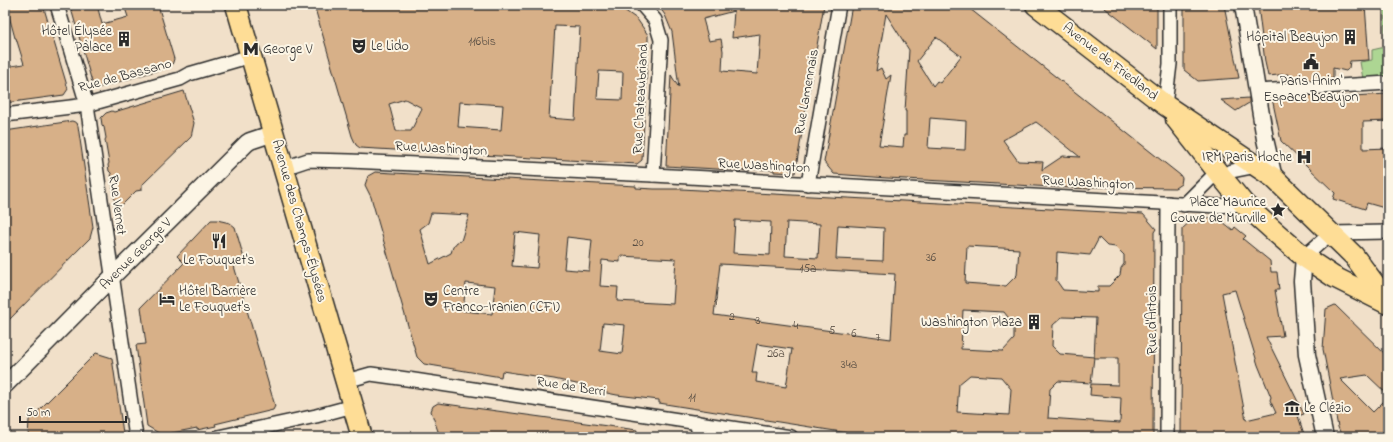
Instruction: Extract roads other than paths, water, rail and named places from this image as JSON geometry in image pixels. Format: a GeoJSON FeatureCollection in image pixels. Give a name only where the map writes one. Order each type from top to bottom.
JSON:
{"type":"FeatureCollection","features":[{"type":"Feature","properties":{"kind":"main road","name":"Avenue des Champs-Élysées"},"geometry":{"type":"LineString","coordinates":[[236,5],[362,437]]}},
{"type":"Feature","properties":{"kind":"main road","name":"Avenue de Friedland"},"geometry":{"type":"LineString","coordinates":[[1036,5],[1165,105],[1274,178],[1331,232],[1358,262],[1388,303]]}},
{"type":"Feature","properties":{"kind":"main road","name":"Avenue de Friedland"},"geometry":{"type":"LineString","coordinates":[[1165,105],[1244,204],[1304,257],[1334,277],[1388,303]]}},
{"type":"Feature","properties":{"kind":"street","name":"Rue Vernet"},"geometry":{"type":"LineString","coordinates":[[57,5],[87,105],[136,437]]}},
{"type":"Feature","properties":{"kind":"street","name":"Rue Chateaubriand"},"geometry":{"type":"LineString","coordinates":[[642,5],[655,20],[661,40],[653,175]]}},
{"type":"Feature","properties":{"kind":"street","name":"Rue Lamennais"},"geometry":{"type":"LineString","coordinates":[[808,184],[838,5]]}},
{"type":"Feature","properties":{"kind":"street"},"geometry":{"type":"LineString","coordinates":[[1165,105],[1170,64],[1170,5]]}},
{"type":"Feature","properties":{"kind":"street"},"geometry":{"type":"LineString","coordinates":[[1243,5],[1265,139],[1274,178]]}},
{"type":"Feature","properties":{"kind":"street","name":"Rue de Bassano"},"geometry":{"type":"LineString","coordinates":[[5,115],[87,105],[180,79],[189,74],[251,56]]}},
{"type":"Feature","properties":{"kind":"street"},"geometry":{"type":"LineString","coordinates":[[1257,92],[1388,83]]}},
{"type":"Feature","properties":{"kind":"street","name":"Avenue George V"},"geometry":{"type":"LineString","coordinates":[[5,385],[247,143],[274,133]]}},
{"type":"Feature","properties":{"kind":"street","name":"Rue Washington"},"geometry":{"type":"LineString","coordinates":[[284,168],[308,160],[350,161],[653,175],[1184,205],[1217,206],[1244,204]]}},
{"type":"Feature","properties":{"kind":"street"},"geometry":{"type":"LineString","coordinates":[[1184,205],[1210,179],[1232,171],[1256,166]]}},
{"type":"Feature","properties":{"kind":"street","name":"Rue d'Artois"},"geometry":{"type":"LineString","coordinates":[[1167,437],[1168,203]]}},
{"type":"Feature","properties":{"kind":"street"},"geometry":{"type":"LineString","coordinates":[[1325,437],[1307,355],[1302,281],[1304,257],[1331,232],[1388,232]]}},
{"type":"Feature","properties":{"kind":"street","name":"Rue de Berri"},"geometry":{"type":"LineString","coordinates":[[346,381],[371,374],[791,437]]}},
{"type":"Feature","properties":{"kind":"street"},"geometry":{"type":"LineString","coordinates":[[218,437],[316,416],[353,406]]}},
{"type":"Feature","properties":{"kind":"street"},"geometry":{"type":"LineString","coordinates":[[696,422],[700,437]]}},
{"type":"Feature","properties":{"kind":"place","name":"Hôpital Beaujon"},"geometry":{"type":"Point","coordinates":[1350,37]}},
{"type":"Feature","properties":{"kind":"place","name":"Hôtel Élysée Palace"},"geometry":{"type":"Point","coordinates":[124,39]}},
{"type":"Feature","properties":{"kind":"place","name":"Le Lido"},"geometry":{"type":"Point","coordinates":[359,46]}},
{"type":"Feature","properties":{"kind":"place","name":"George V"},"geometry":{"type":"Point","coordinates":[251,49]}},
{"type":"Feature","properties":{"kind":"place","name":"Paris Anim' Espace Beaujon"},"geometry":{"type":"Point","coordinates":[1311,62]}},
{"type":"Feature","properties":{"kind":"place","name":"IRM Paris Hoche"},"geometry":{"type":"Point","coordinates":[1304,157]}},
{"type":"Feature","properties":{"kind":"place","name":"Place Maurice Couve de Murville"},"geometry":{"type":"Point","coordinates":[1278,210]}},
{"type":"Feature","properties":{"kind":"place","name":"Le Fouquet's"},"geometry":{"type":"Point","coordinates":[219,241]}},
{"type":"Feature","properties":{"kind":"place","name":"Hôtel Barrière Le Fouquet's"},"geometry":{"type":"Point","coordinates":[167,299]}},
{"type":"Feature","properties":{"kind":"place","name":"Centre Franco-Iranien (CFI)"},"geometry":{"type":"Point","coordinates":[431,299]}},
{"type":"Feature","properties":{"kind":"place","name":"Washington Plaza"},"geometry":{"type":"Point","coordinates":[1034,322]}},
{"type":"Feature","properties":{"kind":"place","name":"Le Clézio"},"geometry":{"type":"Point","coordinates":[1292,408]}}]}
